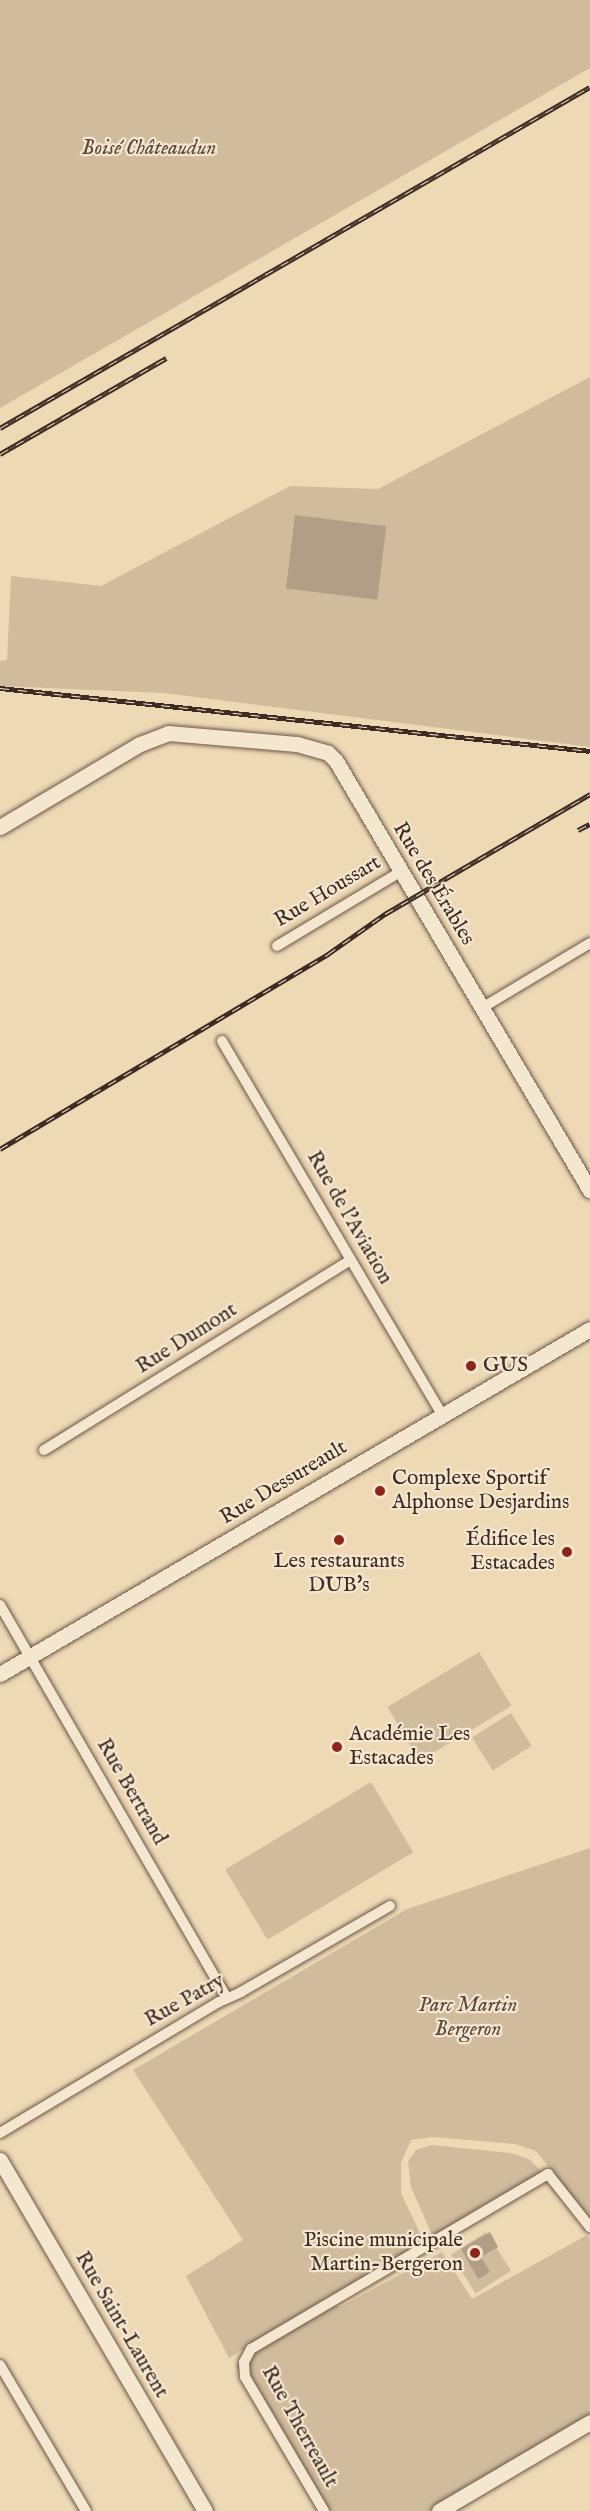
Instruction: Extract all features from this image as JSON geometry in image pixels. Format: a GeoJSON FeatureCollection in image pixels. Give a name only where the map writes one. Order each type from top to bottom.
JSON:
{"type":"FeatureCollection","features":[{"type":"Feature","properties":{"kind":"street","name":"Rue des Érables"},"geometry":{"type":"LineString","coordinates":[[0,827],[154,737],[168,733],[183,732],[297,744],[328,753],[336,761],[590,1191]]}},
{"type":"Feature","properties":{"kind":"street","name":"Rue Houssart"},"geometry":{"type":"LineString","coordinates":[[277,946],[400,872]]}},
{"type":"Feature","properties":{"kind":"street"},"geometry":{"type":"LineString","coordinates":[[482,1008],[590,943]]}},
{"type":"Feature","properties":{"kind":"street","name":"Rue de l'Aviation"},"geometry":{"type":"LineString","coordinates":[[222,1041],[442,1415]]}},
{"type":"Feature","properties":{"kind":"street","name":"Rue Dumont"},"geometry":{"type":"LineString","coordinates":[[44,1450],[350,1260]]}},
{"type":"Feature","properties":{"kind":"street","name":"Rue Dessureault"},"geometry":{"type":"LineString","coordinates":[[0,1674],[590,1329]]}},
{"type":"Feature","properties":{"kind":"street","name":"Rue Bertrand"},"geometry":{"type":"LineString","coordinates":[[0,1605],[227,1998]]}},
{"type":"Feature","properties":{"kind":"street","name":"Rue Patry"},"geometry":{"type":"LineString","coordinates":[[0,2133],[227,1998],[390,1906]]}},
{"type":"Feature","properties":{"kind":"street","name":"Rue Saint-Laurent"},"geometry":{"type":"LineString","coordinates":[[0,2160],[206,2511]]}},
{"type":"Feature","properties":{"kind":"street","name":"Rue Therreault"},"geometry":{"type":"LineString","coordinates":[[324,2511],[245,2378],[243,2367],[248,2353],[255,2345],[421,2246],[548,2174],[590,2227]]}},
{"type":"Feature","properties":{"kind":"street"},"geometry":{"type":"LineString","coordinates":[[0,2365],[86,2511]]}},
{"type":"Feature","properties":{"kind":"street"},"geometry":{"type":"LineString","coordinates":[[439,2511],[590,2422]]}},
{"type":"Feature","properties":{"kind":"green space","name":"Boisé Châteaudun"},"geometry":{"type":"Polygon","coordinates":[[[0,0],[590,0],[590,68],[0,408],[0,0]]]}},
{"type":"Feature","properties":{"kind":"green space"},"geometry":{"type":"Polygon","coordinates":[[[590,377],[590,747],[164,693],[0,686],[0,661],[7,660],[11,576],[101,586],[290,486],[378,489],[590,377]]]}},
{"type":"Feature","properties":{"kind":"green space"},"geometry":{"type":"Polygon","coordinates":[[[479,1652],[511,1706],[420,1761],[387,1707],[479,1652]]]}},
{"type":"Feature","properties":{"kind":"green space"},"geometry":{"type":"Polygon","coordinates":[[[511,1713],[532,1746],[493,1770],[472,1737],[511,1713]]]}},
{"type":"Feature","properties":{"kind":"green space"},"geometry":{"type":"Polygon","coordinates":[[[371,1782],[413,1852],[268,1940],[225,1870],[371,1782]]]}},
{"type":"Feature","properties":{"kind":"green space","name":"Parc Martin Bergeron"},"geometry":{"type":"Polygon","coordinates":[[[590,1848],[590,2219],[536,2151],[515,2144],[432,2137],[411,2140],[401,2163],[401,2193],[427,2248],[327,2303],[340,2307],[442,2252],[472,2299],[587,2235],[590,2239],[590,2422],[437,2511],[330,2511],[323,2499],[318,2501],[235,2365],[247,2362],[260,2339],[229,2358],[186,2276],[243,2240],[133,2070],[407,1909],[590,1848]]]}},
{"type":"Feature","properties":{"kind":"green space"},"geometry":{"type":"Polygon","coordinates":[[[432,2145],[510,2153],[529,2159],[547,2177],[437,2246],[411,2187],[408,2161],[416,2150],[432,2145]]]}},
{"type":"Feature","properties":{"kind":"green space"},"geometry":{"type":"Polygon","coordinates":[[[486,2232],[511,2271],[476,2293],[451,2255],[486,2232]]]}},
{"type":"Feature","properties":{"kind":"shaded area"},"geometry":{"type":"Polygon","coordinates":[[[295,515],[386,526],[377,600],[286,588],[295,515]]]}},
{"type":"Feature","properties":{"kind":"shaded area","name":"Piscine municipale Martin-Bergeron"},"geometry":{"type":"Polygon","coordinates":[[[490,2232],[498,2247],[481,2257],[490,2272],[478,2279],[461,2249],[490,2232]]]}},
{"type":"Feature","properties":{"kind":"railway"},"geometry":{"type":"LineString","coordinates":[[0,428],[590,87]]}},
{"type":"Feature","properties":{"kind":"railway"},"geometry":{"type":"LineString","coordinates":[[0,454],[166,358]]}},
{"type":"Feature","properties":{"kind":"railway"},"geometry":{"type":"LineString","coordinates":[[0,688],[590,751]]}},
{"type":"Feature","properties":{"kind":"railway"},"geometry":{"type":"LineString","coordinates":[[0,1149],[328,954],[385,914],[590,794]]}},
{"type":"Feature","properties":{"kind":"railway"},"geometry":{"type":"LineString","coordinates":[[578,830],[590,824]]}},
{"type":"Feature","properties":{"kind":"place","name":"GUS"},"geometry":{"type":"Point","coordinates":[471,1366]}},
{"type":"Feature","properties":{"kind":"place","name":"Complexe Sportif Alphonse Desjardins"},"geometry":{"type":"Point","coordinates":[380,1491]}},
{"type":"Feature","properties":{"kind":"place","name":"Les restaurants DUB's"},"geometry":{"type":"Point","coordinates":[339,1540]}},
{"type":"Feature","properties":{"kind":"place","name":"Édifice les Estacades"},"geometry":{"type":"Point","coordinates":[567,1552]}},
{"type":"Feature","properties":{"kind":"place","name":"Académie Les Estacades"},"geometry":{"type":"Point","coordinates":[337,1747]}},
{"type":"Feature","properties":{"kind":"place","name":"Piscine municipale Martin-Bergeron"},"geometry":{"type":"Point","coordinates":[475,2253]}}]}
